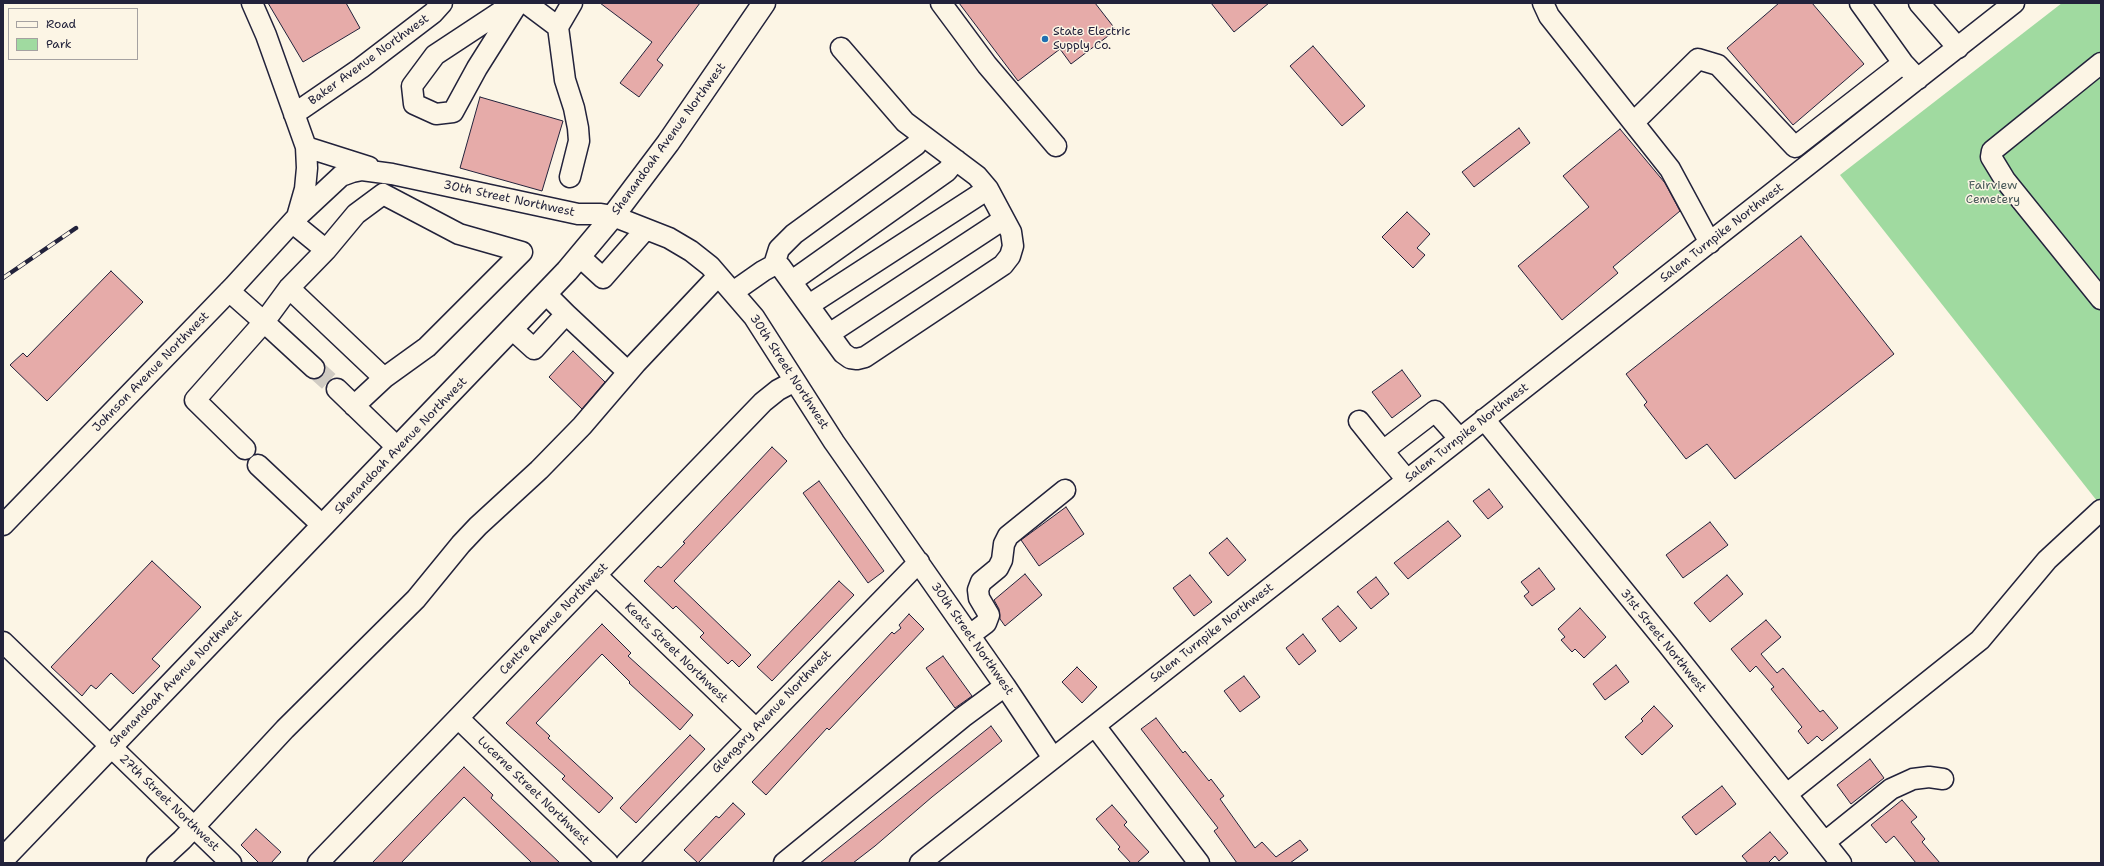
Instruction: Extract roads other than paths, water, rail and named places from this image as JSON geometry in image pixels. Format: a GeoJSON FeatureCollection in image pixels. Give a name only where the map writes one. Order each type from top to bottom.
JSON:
{"type":"FeatureCollection","features":[{"type":"Feature","properties":{"kind":"main road","name":"Shenandoah Avenue Northwest"},"geometry":{"type":"LineString","coordinates":[[3,859],[546,294],[613,216],[668,143],[764,3]]}},
{"type":"Feature","properties":{"kind":"street"},"geometry":{"type":"LineString","coordinates":[[252,3],[266,35],[306,147],[307,168],[305,189],[295,220],[326,250]]}},
{"type":"Feature","properties":{"kind":"street","name":"Baker Avenue Northwest"},"geometry":{"type":"LineString","coordinates":[[294,114],[361,68],[433,13],[442,3]]}},
{"type":"Feature","properties":{"kind":"street"},"geometry":{"type":"LineString","coordinates":[[514,3],[435,55],[412,86],[414,104],[436,114],[453,112],[477,68],[518,3]]}},
{"type":"Feature","properties":{"kind":"street"},"geometry":{"type":"LineString","coordinates":[[526,3],[558,27]]}},
{"type":"Feature","properties":{"kind":"street"},"geometry":{"type":"LineString","coordinates":[[570,177],[579,141],[578,128],[574,108],[565,80],[558,27],[572,3]]}},
{"type":"Feature","properties":{"kind":"street"},"geometry":{"type":"LineString","coordinates":[[941,3],[987,65],[1056,146]]}},
{"type":"Feature","properties":{"kind":"street"},"geometry":{"type":"LineString","coordinates":[[1543,3],[1549,16],[1670,169],[1710,243]]}},
{"type":"Feature","properties":{"kind":"street"},"geometry":{"type":"LineString","coordinates":[[1860,3],[1903,63],[1918,79]]}},
{"type":"Feature","properties":{"kind":"street"},"geometry":{"type":"LineString","coordinates":[[1919,3],[1958,48]]}},
{"type":"Feature","properties":{"kind":"street","name":"Salem Turnpike Northwest"},"geometry":{"type":"LineString","coordinates":[[920,863],[2014,3]]}},
{"type":"Feature","properties":{"kind":"street"},"geometry":{"type":"LineString","coordinates":[[774,265],[780,266],[784,269],[843,353],[850,358],[857,359],[872,353],[1003,265],[1010,256],[1013,246],[1011,232],[988,189],[977,176],[933,142],[921,136],[905,122],[841,48]]}},
{"type":"Feature","properties":{"kind":"street"},"geometry":{"type":"LineString","coordinates":[[1634,122],[1698,59],[1718,65],[1795,147],[1808,165]]}},
{"type":"Feature","properties":{"kind":"street"},"geometry":{"type":"LineString","coordinates":[[1795,147],[1903,63]]}},
{"type":"Feature","properties":{"kind":"street"},"geometry":{"type":"LineString","coordinates":[[2101,63],[1992,151],[1990,157],[2005,180],[2101,299]]}},
{"type":"Feature","properties":{"kind":"street"},"geometry":{"type":"LineString","coordinates":[[733,292],[774,265],[779,248],[794,234],[916,144],[921,136]]}},
{"type":"Feature","properties":{"kind":"street","name":"30th Street Northwest"},"geometry":{"type":"LineString","coordinates":[[306,147],[392,174]]}},
{"type":"Feature","properties":{"kind":"street"},"geometry":{"type":"LineString","coordinates":[[792,280],[947,171],[956,160]]}},
{"type":"Feature","properties":{"kind":"street","name":"30th Street Northwest"},"geometry":{"type":"LineString","coordinates":[[295,220],[341,176],[362,170],[392,174],[578,214],[601,214],[613,216],[645,230],[669,238],[691,251],[718,276],[754,317],[834,442],[970,635],[1053,758]]}},
{"type":"Feature","properties":{"kind":"street"},"geometry":{"type":"LineString","coordinates":[[809,305],[988,189]]}},
{"type":"Feature","properties":{"kind":"street"},"geometry":{"type":"LineString","coordinates":[[245,449],[195,400],[264,322],[289,288],[326,250],[356,214],[383,194],[460,234],[522,252],[427,347],[384,378],[354,406]]}},
{"type":"Feature","properties":{"kind":"street"},"geometry":{"type":"LineString","coordinates":[[829,334],[1004,219]]}},
{"type":"Feature","properties":{"kind":"street","name":"Johnson Avenue Northwest"},"geometry":{"type":"LineString","coordinates":[[3,526],[229,291],[295,220]]}},
{"type":"Feature","properties":{"kind":"street"},"geometry":{"type":"LineString","coordinates":[[579,256],[604,278],[645,230]]}},
{"type":"Feature","properties":{"kind":"street"},"geometry":{"type":"LineString","coordinates":[[157,863],[194,828],[285,729],[416,599],[461,544],[539,470],[582,426],[628,372],[718,276]]}},
{"type":"Feature","properties":{"kind":"street"},"geometry":{"type":"LineString","coordinates":[[289,288],[384,378]]}},
{"type":"Feature","properties":{"kind":"street"},"geometry":{"type":"LineString","coordinates":[[229,291],[314,368]]}},
{"type":"Feature","properties":{"kind":"street"},"geometry":{"type":"LineString","coordinates":[[546,294],[628,372]]}},
{"type":"Feature","properties":{"kind":"street"},"geometry":{"type":"LineString","coordinates":[[512,329],[534,349],[566,314]]}},
{"type":"Feature","properties":{"kind":"street","name":"Centre Avenue Northwest"},"geometry":{"type":"LineString","coordinates":[[320,862],[764,402],[778,390],[795,381]]}},
{"type":"Feature","properties":{"kind":"street"},"geometry":{"type":"LineString","coordinates":[[337,389],[398,448]]}},
{"type":"Feature","properties":{"kind":"street"},"geometry":{"type":"LineString","coordinates":[[1383,451],[1435,411],[1459,438]]}},
{"type":"Feature","properties":{"kind":"street","name":"31st Street Northwest"},"geometry":{"type":"LineString","coordinates":[[1484,419],[1841,863]]}},
{"type":"Feature","properties":{"kind":"street"},"geometry":{"type":"LineString","coordinates":[[1359,421],[1407,480]]}},
{"type":"Feature","properties":{"kind":"street"},"geometry":{"type":"LineString","coordinates":[[258,465],[323,526]]}},
{"type":"Feature","properties":{"kind":"street"},"geometry":{"type":"LineString","coordinates":[[970,635],[986,623],[989,615],[979,598],[978,590],[981,582],[998,568],[1002,560],[1004,544],[1008,536],[1065,490]]}},
{"type":"Feature","properties":{"kind":"street"},"geometry":{"type":"LineString","coordinates":[[1786,794],[1980,640],[2047,560],[2101,510]]}},
{"type":"Feature","properties":{"kind":"street","name":"Glengary Avenue Northwest"},"geometry":{"type":"LineString","coordinates":[[626,863],[919,562]]}},
{"type":"Feature","properties":{"kind":"street","name":"Keats Street Northwest"},"geometry":{"type":"LineString","coordinates":[[597,576],[756,729]]}},
{"type":"Feature","properties":{"kind":"street","name":"27th Street Northwest"},"geometry":{"type":"LineString","coordinates":[[3,642],[231,863]]}},
{"type":"Feature","properties":{"kind":"street"},"geometry":{"type":"LineString","coordinates":[[784,863],[963,718],[1005,686]]}},
{"type":"Feature","properties":{"kind":"street","name":"Lucerne Street Northwest"},"geometry":{"type":"LineString","coordinates":[[458,718],[608,863]]}},
{"type":"Feature","properties":{"kind":"street"},"geometry":{"type":"LineString","coordinates":[[1095,726],[1199,863]]}},
{"type":"Feature","properties":{"kind":"street"},"geometry":{"type":"LineString","coordinates":[[1825,842],[1891,789],[1913,779],[1929,777],[1943,779]]}},
{"type":"Feature","properties":{"kind":"tunnel"},"geometry":{"type":"LineString","coordinates":[[314,368],[337,389]]}},
{"type":"Feature","properties":{"kind":"railway"},"geometry":{"type":"LineString","coordinates":[[3,278],[76,228]]}},
{"type":"Feature","properties":{"kind":"place","name":"State Electric Supply Co."},"geometry":{"type":"Point","coordinates":[1045,39]}},
{"type":"Feature","properties":{"kind":"park label","name":"Fairview Cemetery"},"geometry":{"type":"Point","coordinates":[1993,193]}}]}
